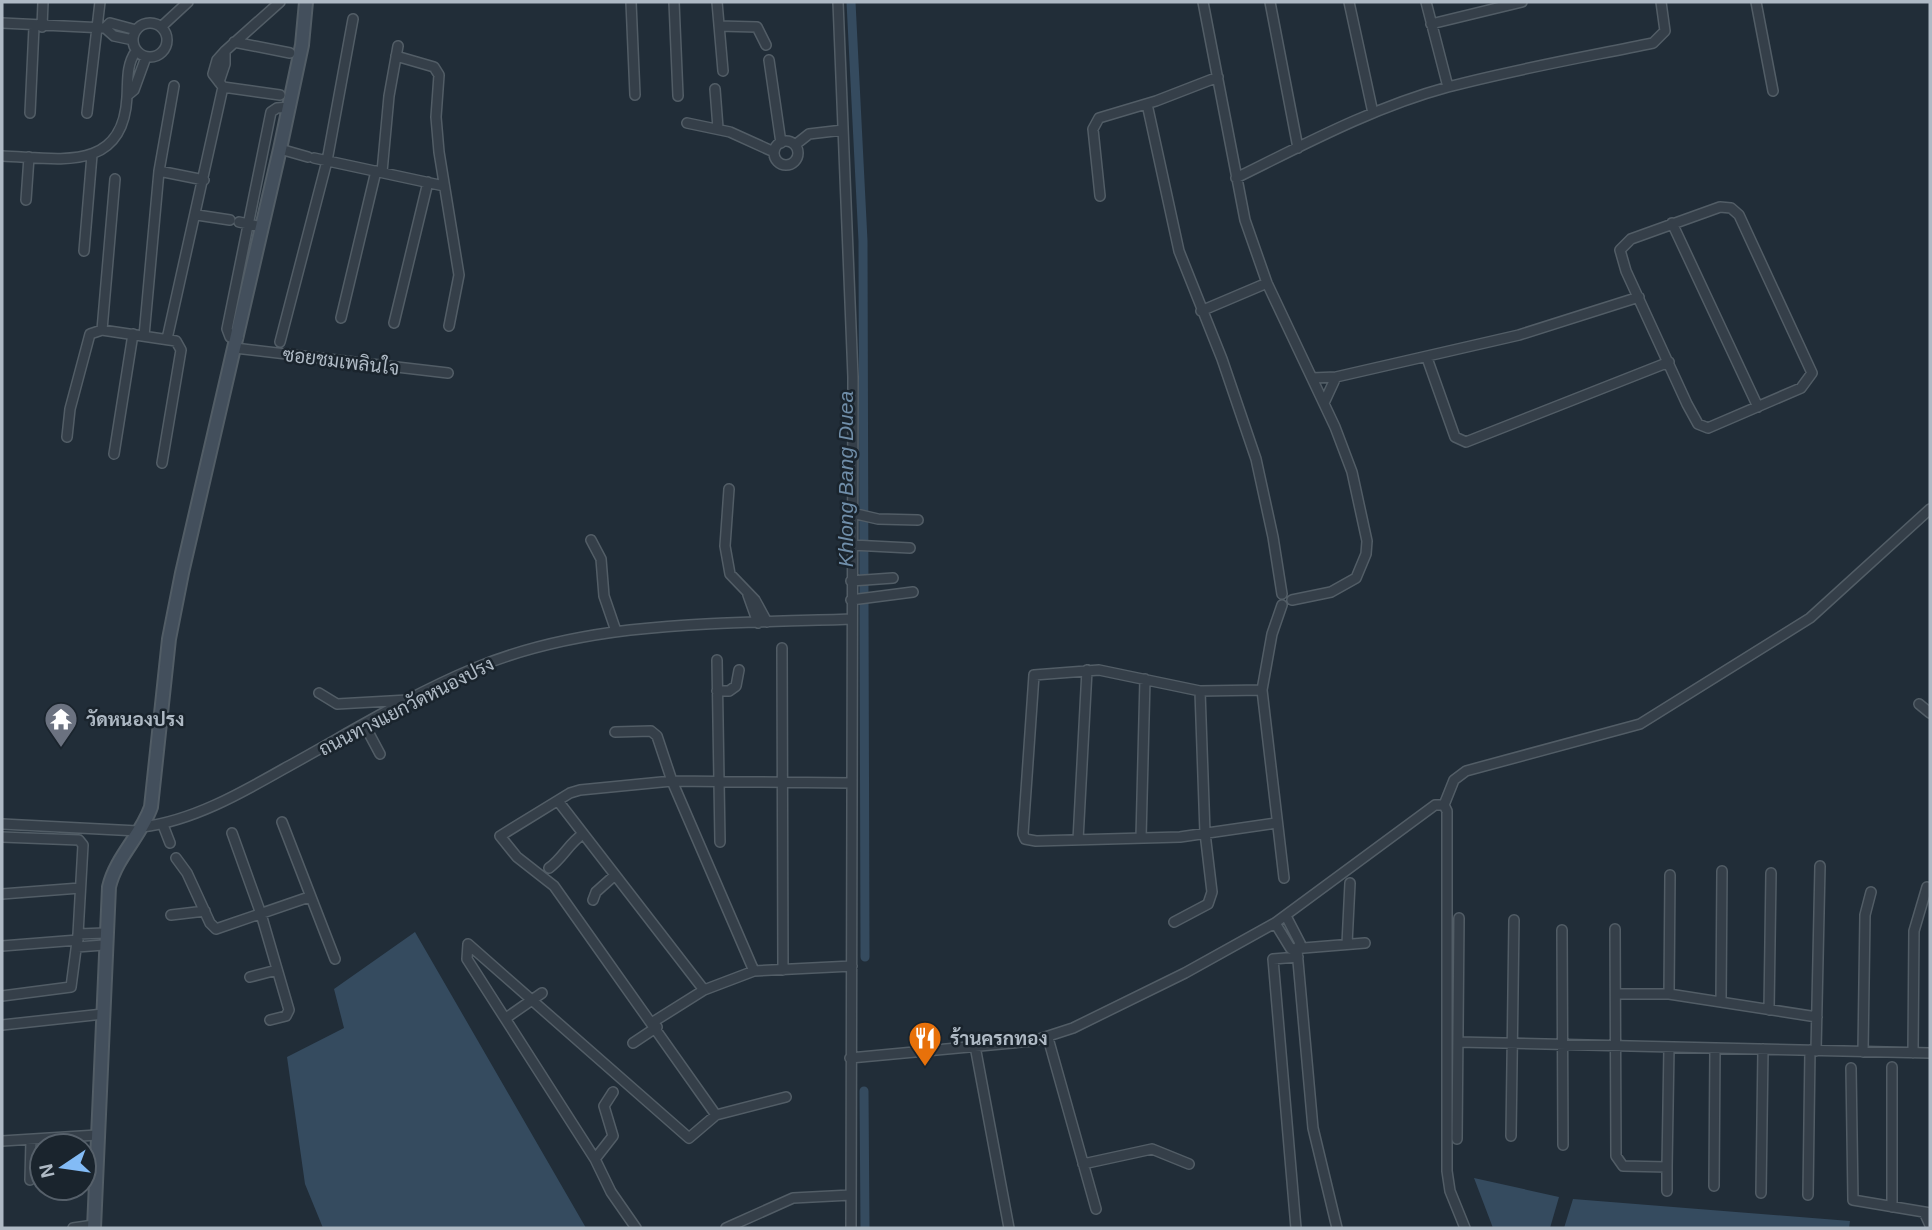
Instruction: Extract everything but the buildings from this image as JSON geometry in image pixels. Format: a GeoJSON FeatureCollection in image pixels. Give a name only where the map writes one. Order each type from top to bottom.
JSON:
{"type":"FeatureCollection","features":[{"type":"Feature","properties":{"kind":"street"},"geometry":{"type":"LineString","coordinates":[[30,113],[43,2]]}},
{"type":"Feature","properties":{"kind":"street"},"geometry":{"type":"LineString","coordinates":[[87,113],[102,28],[100,2]]}},
{"type":"Feature","properties":{"kind":"street"},"geometry":{"type":"LineString","coordinates":[[161,27],[188,2]]}},
{"type":"Feature","properties":{"kind":"street"},"geometry":{"type":"LineString","coordinates":[[280,2],[225,51],[213,74],[221,85],[281,95]]}},
{"type":"Feature","properties":{"kind":"street"},"geometry":{"type":"LineString","coordinates":[[256,225],[285,151],[306,2]]}},
{"type":"Feature","properties":{"kind":"street"},"geometry":{"type":"LineString","coordinates":[[631,2],[635,95]]}},
{"type":"Feature","properties":{"kind":"street"},"geometry":{"type":"LineString","coordinates":[[674,2],[678,96]]}},
{"type":"Feature","properties":{"kind":"street"},"geometry":{"type":"LineString","coordinates":[[717,2],[723,71]]}},
{"type":"Feature","properties":{"kind":"street"},"geometry":{"type":"LineString","coordinates":[[838,2],[859,545],[859,599],[851,619],[850,1228]]}},
{"type":"Feature","properties":{"kind":"street"},"geometry":{"type":"LineString","coordinates":[[1203,2],[1245,220],[1267,283],[1324,403],[1352,472],[1360,504],[1366,554],[1356,578],[1345,585],[1282,605]]}},
{"type":"Feature","properties":{"kind":"street"},"geometry":{"type":"LineString","coordinates":[[1270,2],[1298,148]]}},
{"type":"Feature","properties":{"kind":"street"},"geometry":{"type":"LineString","coordinates":[[1349,2],[1373,113]]}},
{"type":"Feature","properties":{"kind":"street"},"geometry":{"type":"LineString","coordinates":[[1426,2],[1448,87]]}},
{"type":"Feature","properties":{"kind":"street"},"geometry":{"type":"LineString","coordinates":[[1431,24],[1522,2]]}},
{"type":"Feature","properties":{"kind":"street"},"geometry":{"type":"LineString","coordinates":[[1236,178],[1373,113],[1448,87],[1653,43],[1665,31],[1661,2]]}},
{"type":"Feature","properties":{"kind":"street"},"geometry":{"type":"LineString","coordinates":[[1756,2],[1773,91]]}},
{"type":"Feature","properties":{"kind":"street"},"geometry":{"type":"LineString","coordinates":[[280,342],[327,161],[353,19]]}},
{"type":"Feature","properties":{"kind":"street"},"geometry":{"type":"LineString","coordinates":[[2,23],[38,27],[102,28],[114,36],[133,40]]}},
{"type":"Feature","properties":{"kind":"street"},"geometry":{"type":"LineString","coordinates":[[102,28],[110,23],[136,30],[150,23],[161,27],[167,37],[166,48],[157,57],[146,57],[136,51],[133,40],[136,30]]}},
{"type":"Feature","properties":{"kind":"street"},"geometry":{"type":"LineString","coordinates":[[719,26],[757,27],[766,45]]}},
{"type":"Feature","properties":{"kind":"street"},"geometry":{"type":"LineString","coordinates":[[234,42],[290,52]]}},
{"type":"Feature","properties":{"kind":"street"},"geometry":{"type":"LineString","coordinates":[[341,318],[379,172],[388,96],[398,46]]}},
{"type":"Feature","properties":{"kind":"street"},"geometry":{"type":"LineString","coordinates":[[2,156],[92,155],[103,152],[117,137],[128,95],[125,87],[131,57],[136,51]]}},
{"type":"Feature","properties":{"kind":"street"},"geometry":{"type":"LineString","coordinates":[[396,56],[438,70],[436,132],[460,275],[449,326]]}},
{"type":"Feature","properties":{"kind":"street"},"geometry":{"type":"LineString","coordinates":[[128,95],[134,90],[146,57]]}},
{"type":"Feature","properties":{"kind":"street"},"geometry":{"type":"LineString","coordinates":[[769,60],[781,143]]}},
{"type":"Feature","properties":{"kind":"street"},"geometry":{"type":"LineString","coordinates":[[1100,196],[1094,124],[1104,115],[1147,104],[1218,77]]}},
{"type":"Feature","properties":{"kind":"street"},"geometry":{"type":"LineString","coordinates":[[167,339],[197,215],[221,85]]}},
{"type":"Feature","properties":{"kind":"street"},"geometry":{"type":"LineString","coordinates":[[144,336],[159,171],[174,86]]}},
{"type":"Feature","properties":{"kind":"street"},"geometry":{"type":"LineString","coordinates":[[715,89],[718,128]]}},
{"type":"Feature","properties":{"kind":"street"},"geometry":{"type":"LineString","coordinates":[[1147,104],[1168,209],[1201,312],[1222,359],[1256,459],[1282,594],[1279,602],[1282,605],[1272,634],[1262,690],[1284,877]]}},
{"type":"Feature","properties":{"kind":"street"},"geometry":{"type":"LineString","coordinates":[[97,1132],[105,939],[111,876],[151,807],[169,639],[236,343],[271,112],[276,108],[290,107]]}},
{"type":"Feature","properties":{"kind":"street"},"geometry":{"type":"LineString","coordinates":[[687,124],[718,128],[774,152],[779,162],[790,165],[798,157],[795,145]]}},
{"type":"Feature","properties":{"kind":"street"},"geometry":{"type":"LineString","coordinates":[[795,145],[809,134],[843,130]]}},
{"type":"Feature","properties":{"kind":"street"},"geometry":{"type":"LineString","coordinates":[[774,152],[781,143],[795,145]]}},
{"type":"Feature","properties":{"kind":"street"},"geometry":{"type":"LineString","coordinates":[[285,151],[444,186]]}},
{"type":"Feature","properties":{"kind":"street"},"geometry":{"type":"LineString","coordinates":[[83,251],[92,155]]}},
{"type":"Feature","properties":{"kind":"street"},"geometry":{"type":"LineString","coordinates":[[26,200],[29,157]]}},
{"type":"Feature","properties":{"kind":"street"},"geometry":{"type":"LineString","coordinates":[[159,171],[204,180]]}},
{"type":"Feature","properties":{"kind":"street"},"geometry":{"type":"LineString","coordinates":[[102,330],[115,179]]}},
{"type":"Feature","properties":{"kind":"street"},"geometry":{"type":"LineString","coordinates":[[394,323],[428,182]]}},
{"type":"Feature","properties":{"kind":"street"},"geometry":{"type":"LineString","coordinates":[[1720,207],[1735,210],[1812,373],[1806,385],[1713,426],[1703,427],[1695,419],[1639,297],[1621,260],[1620,250],[1631,239],[1720,207]]}},
{"type":"Feature","properties":{"kind":"street"},"geometry":{"type":"LineString","coordinates":[[197,215],[256,225]]}},
{"type":"Feature","properties":{"kind":"street"},"geometry":{"type":"LineString","coordinates":[[1672,223],[1758,407]]}},
{"type":"Feature","properties":{"kind":"street"},"geometry":{"type":"LineString","coordinates":[[1201,312],[1267,283]]}},
{"type":"Feature","properties":{"kind":"street"},"geometry":{"type":"LineString","coordinates":[[1312,379],[1336,377],[1427,358],[1543,328],[1639,297]]}},
{"type":"Feature","properties":{"kind":"street"},"geometry":{"type":"LineString","coordinates":[[67,437],[90,334],[102,330],[167,339],[179,343],[181,350],[162,463]]}},
{"type":"Feature","properties":{"kind":"street"},"geometry":{"type":"LineString","coordinates":[[114,454],[133,334]]}},
{"type":"Feature","properties":{"kind":"street","name":"ซอยชมเพลินใจ"},"geometry":{"type":"LineString","coordinates":[[236,343],[448,373]]}},
{"type":"Feature","properties":{"kind":"street"},"geometry":{"type":"LineString","coordinates":[[1427,358],[1455,437],[1466,442],[1669,362]]}},
{"type":"Feature","properties":{"kind":"street"},"geometry":{"type":"LineString","coordinates":[[1324,403],[1336,377]]}},
{"type":"Feature","properties":{"kind":"street"},"geometry":{"type":"LineString","coordinates":[[729,489],[726,560],[730,574],[748,595],[762,623]]}},
{"type":"Feature","properties":{"kind":"street"},"geometry":{"type":"LineString","coordinates":[[1465,1228],[1450,1191],[1447,1171],[1447,811],[1444,805],[1454,780],[1466,771],[1640,724],[1835,599],[1930,509]]}},
{"type":"Feature","properties":{"kind":"street"},"geometry":{"type":"LineString","coordinates":[[858,514],[918,520]]}},
{"type":"Feature","properties":{"kind":"street"},"geometry":{"type":"LineString","coordinates":[[590,540],[601,559],[604,596],[616,631]]}},
{"type":"Feature","properties":{"kind":"street"},"geometry":{"type":"LineString","coordinates":[[859,545],[910,548]]}},
{"type":"Feature","properties":{"kind":"street"},"geometry":{"type":"LineString","coordinates":[[858,581],[892,578]]}},
{"type":"Feature","properties":{"kind":"street"},"geometry":{"type":"LineString","coordinates":[[859,599],[913,592]]}},
{"type":"Feature","properties":{"kind":"street"},"geometry":{"type":"LineString","coordinates":[[1282,594],[1287,593],[1292,600]]}},
{"type":"Feature","properties":{"kind":"street","name":"ถนนทางแยกวัดหนองปรง"},"geometry":{"type":"LineString","coordinates":[[2,824],[164,828],[366,728],[410,700],[507,656],[616,631],[851,619]]}},
{"type":"Feature","properties":{"kind":"street"},"geometry":{"type":"LineString","coordinates":[[782,648],[783,970]]}},
{"type":"Feature","properties":{"kind":"street"},"geometry":{"type":"LineString","coordinates":[[717,660],[720,842]]}},
{"type":"Feature","properties":{"kind":"street"},"geometry":{"type":"LineString","coordinates":[[717,691],[729,691],[737,686],[739,670]]}},
{"type":"Feature","properties":{"kind":"street"},"geometry":{"type":"LineString","coordinates":[[1262,690],[1200,691],[1087,670],[1034,675],[1022,828],[1030,841],[1141,838],[1276,823]]}},
{"type":"Feature","properties":{"kind":"street"},"geometry":{"type":"LineString","coordinates":[[1078,840],[1087,670]]}},
{"type":"Feature","properties":{"kind":"street"},"geometry":{"type":"LineString","coordinates":[[1141,838],[1144,679]]}},
{"type":"Feature","properties":{"kind":"street"},"geometry":{"type":"LineString","coordinates":[[1174,922],[1208,904],[1211,898],[1205,833],[1200,691]]}},
{"type":"Feature","properties":{"kind":"street"},"geometry":{"type":"LineString","coordinates":[[319,693],[337,704],[410,700]]}},
{"type":"Feature","properties":{"kind":"street"},"geometry":{"type":"LineString","coordinates":[[1919,704],[1930,713]]}},
{"type":"Feature","properties":{"kind":"street"},"geometry":{"type":"LineString","coordinates":[[366,728],[380,754]]}},
{"type":"Feature","properties":{"kind":"street"},"geometry":{"type":"LineString","coordinates":[[615,732],[651,731],[657,736],[672,781],[754,971]]}},
{"type":"Feature","properties":{"kind":"street"},"geometry":{"type":"LineString","coordinates":[[716,1115],[655,1025],[554,886],[500,840],[503,833],[580,790],[672,781],[852,783]]}},
{"type":"Feature","properties":{"kind":"street"},"geometry":{"type":"LineString","coordinates":[[558,801],[704,990]]}},
{"type":"Feature","properties":{"kind":"street"},"geometry":{"type":"LineString","coordinates":[[850,1058],[1048,1038],[1073,1028],[1185,973],[1275,923],[1435,805],[1444,805]]}},
{"type":"Feature","properties":{"kind":"street"},"geometry":{"type":"LineString","coordinates":[[282,821],[335,959]]}},
{"type":"Feature","properties":{"kind":"street"},"geometry":{"type":"LineString","coordinates":[[164,828],[169,842]]}},
{"type":"Feature","properties":{"kind":"street"},"geometry":{"type":"LineString","coordinates":[[232,833],[261,914],[289,1013],[270,1020]]}},
{"type":"Feature","properties":{"kind":"street"},"geometry":{"type":"LineString","coordinates":[[549,868],[561,858],[572,841],[583,834]]}},
{"type":"Feature","properties":{"kind":"street"},"geometry":{"type":"LineString","coordinates":[[2,837],[79,840],[83,845],[73,982],[68,989],[2,996]]}},
{"type":"Feature","properties":{"kind":"street"},"geometry":{"type":"LineString","coordinates":[[176,858],[216,929],[309,897]]}},
{"type":"Feature","properties":{"kind":"street"},"geometry":{"type":"LineString","coordinates":[[1808,1195],[1813,1050],[1817,1017],[1820,866]]}},
{"type":"Feature","properties":{"kind":"street"},"geometry":{"type":"LineString","coordinates":[[1721,1002],[1722,871]]}},
{"type":"Feature","properties":{"kind":"street"},"geometry":{"type":"LineString","coordinates":[[1769,1010],[1771,873]]}},
{"type":"Feature","properties":{"kind":"street"},"geometry":{"type":"LineString","coordinates":[[593,900],[596,892],[615,875]]}},
{"type":"Feature","properties":{"kind":"street"},"geometry":{"type":"LineString","coordinates":[[1669,994],[1670,875]]}},
{"type":"Feature","properties":{"kind":"street"},"geometry":{"type":"LineString","coordinates":[[1347,944],[1350,883]]}},
{"type":"Feature","properties":{"kind":"street"},"geometry":{"type":"LineString","coordinates":[[1913,1053],[1914,931],[1927,887]]}},
{"type":"Feature","properties":{"kind":"street"},"geometry":{"type":"LineString","coordinates":[[2,894],[80,888]]}},
{"type":"Feature","properties":{"kind":"street"},"geometry":{"type":"LineString","coordinates":[[1863,1052],[1865,915],[1871,892]]}},
{"type":"Feature","properties":{"kind":"street"},"geometry":{"type":"LineString","coordinates":[[171,915],[205,911]]}},
{"type":"Feature","properties":{"kind":"street"},"geometry":{"type":"LineString","coordinates":[[1286,916],[1298,937],[1297,953],[1313,1128],[1337,1228]]}},
{"type":"Feature","properties":{"kind":"street"},"geometry":{"type":"LineString","coordinates":[[1457,1139],[1459,918]]}},
{"type":"Feature","properties":{"kind":"street"},"geometry":{"type":"LineString","coordinates":[[1511,1136],[1514,920]]}},
{"type":"Feature","properties":{"kind":"street"},"geometry":{"type":"LineString","coordinates":[[1275,923],[1287,944],[1297,953]]}},
{"type":"Feature","properties":{"kind":"street"},"geometry":{"type":"LineString","coordinates":[[1615,929],[1616,1157],[1623,1166],[1667,1167]]}},
{"type":"Feature","properties":{"kind":"street"},"geometry":{"type":"LineString","coordinates":[[1563,930],[1563,1145]]}},
{"type":"Feature","properties":{"kind":"street"},"geometry":{"type":"LineString","coordinates":[[2,946],[105,939]]}},
{"type":"Feature","properties":{"kind":"street"},"geometry":{"type":"LineString","coordinates":[[1296,1228],[1273,959],[1365,943]]}},
{"type":"Feature","properties":{"kind":"street"},"geometry":{"type":"LineString","coordinates":[[636,1228],[611,1192],[595,1158],[467,959],[468,944],[689,1138],[716,1115],[786,1097]]}},
{"type":"Feature","properties":{"kind":"street"},"geometry":{"type":"LineString","coordinates":[[633,1043],[704,990],[754,971],[852,966]]}},
{"type":"Feature","properties":{"kind":"street"},"geometry":{"type":"LineString","coordinates":[[250,977],[278,970]]}},
{"type":"Feature","properties":{"kind":"street"},"geometry":{"type":"LineString","coordinates":[[506,1018],[542,993]]}},
{"type":"Feature","properties":{"kind":"street"},"geometry":{"type":"LineString","coordinates":[[1617,993],[1669,994],[1817,1017]]}},
{"type":"Feature","properties":{"kind":"street"},"geometry":{"type":"LineString","coordinates":[[2,1025],[103,1014]]}},
{"type":"Feature","properties":{"kind":"street"},"geometry":{"type":"LineString","coordinates":[[1048,1038],[1096,1209]]}},
{"type":"Feature","properties":{"kind":"street"},"geometry":{"type":"LineString","coordinates":[[1458,1042],[1930,1053]]}},
{"type":"Feature","properties":{"kind":"street"},"geometry":{"type":"LineString","coordinates":[[975,1046],[1009,1228]]}},
{"type":"Feature","properties":{"kind":"street"},"geometry":{"type":"LineString","coordinates":[[1667,1191],[1669,1047]]}},
{"type":"Feature","properties":{"kind":"street"},"geometry":{"type":"LineString","coordinates":[[1714,1186],[1715,1048]]}},
{"type":"Feature","properties":{"kind":"street"},"geometry":{"type":"LineString","coordinates":[[1761,1193],[1763,1049]]}},
{"type":"Feature","properties":{"kind":"street"},"geometry":{"type":"LineString","coordinates":[[1892,1067],[1892,1207]]}},
{"type":"Feature","properties":{"kind":"street"},"geometry":{"type":"LineString","coordinates":[[1851,1068],[1853,1200],[1927,1212],[1930,1226]]}},
{"type":"Feature","properties":{"kind":"street"},"geometry":{"type":"LineString","coordinates":[[595,1158],[613,1136],[604,1106],[613,1092]]}},
{"type":"Feature","properties":{"kind":"street"},"geometry":{"type":"LineString","coordinates":[[2,1141],[28,1140]]}},
{"type":"Feature","properties":{"kind":"street"},"geometry":{"type":"LineString","coordinates":[[1083,1164],[1152,1149],[1189,1164]]}},
{"type":"Feature","properties":{"kind":"street"},"geometry":{"type":"LineString","coordinates":[[726,1228],[793,1198],[851,1195]]}},
{"type":"Feature","properties":{"kind":"street"},"geometry":{"type":"LineString","coordinates":[[73,1228],[94,1227],[95,1202]]}},
{"type":"Feature","properties":{"kind":"water"},"geometry":{"type":"Polygon","coordinates":[[[415,932],[586,1228],[323,1228],[305,1184],[287,1057],[344,1028],[334,989],[415,932]]]}},
{"type":"Feature","properties":{"kind":"water"},"geometry":{"type":"Polygon","coordinates":[[[1474,1178],[1559,1197],[1550,1228],[1493,1228],[1474,1178]]]}},
{"type":"Feature","properties":{"kind":"water"},"geometry":{"type":"Polygon","coordinates":[[[1573,1199],[1850,1221],[1849,1228],[1564,1228],[1573,1199]]]}},
{"type":"Feature","properties":{"kind":"waterway","name":"Khlong Bang Duea"},"geometry":{"type":"LineString","coordinates":[[851,2],[863,241],[865,957]]}},
{"type":"Feature","properties":{"kind":"waterway","name":"Khlong Bang Duea"},"geometry":{"type":"LineString","coordinates":[[864,1091],[865,1228]]}},
{"type":"Feature","properties":{"kind":"place","name":"วัดหนองปรง"},"geometry":{"type":"Point","coordinates":[61,749]}},
{"type":"Feature","properties":{"kind":"place","name":"ร้านครกทอง"},"geometry":{"type":"Point","coordinates":[925,1068]}}]}
